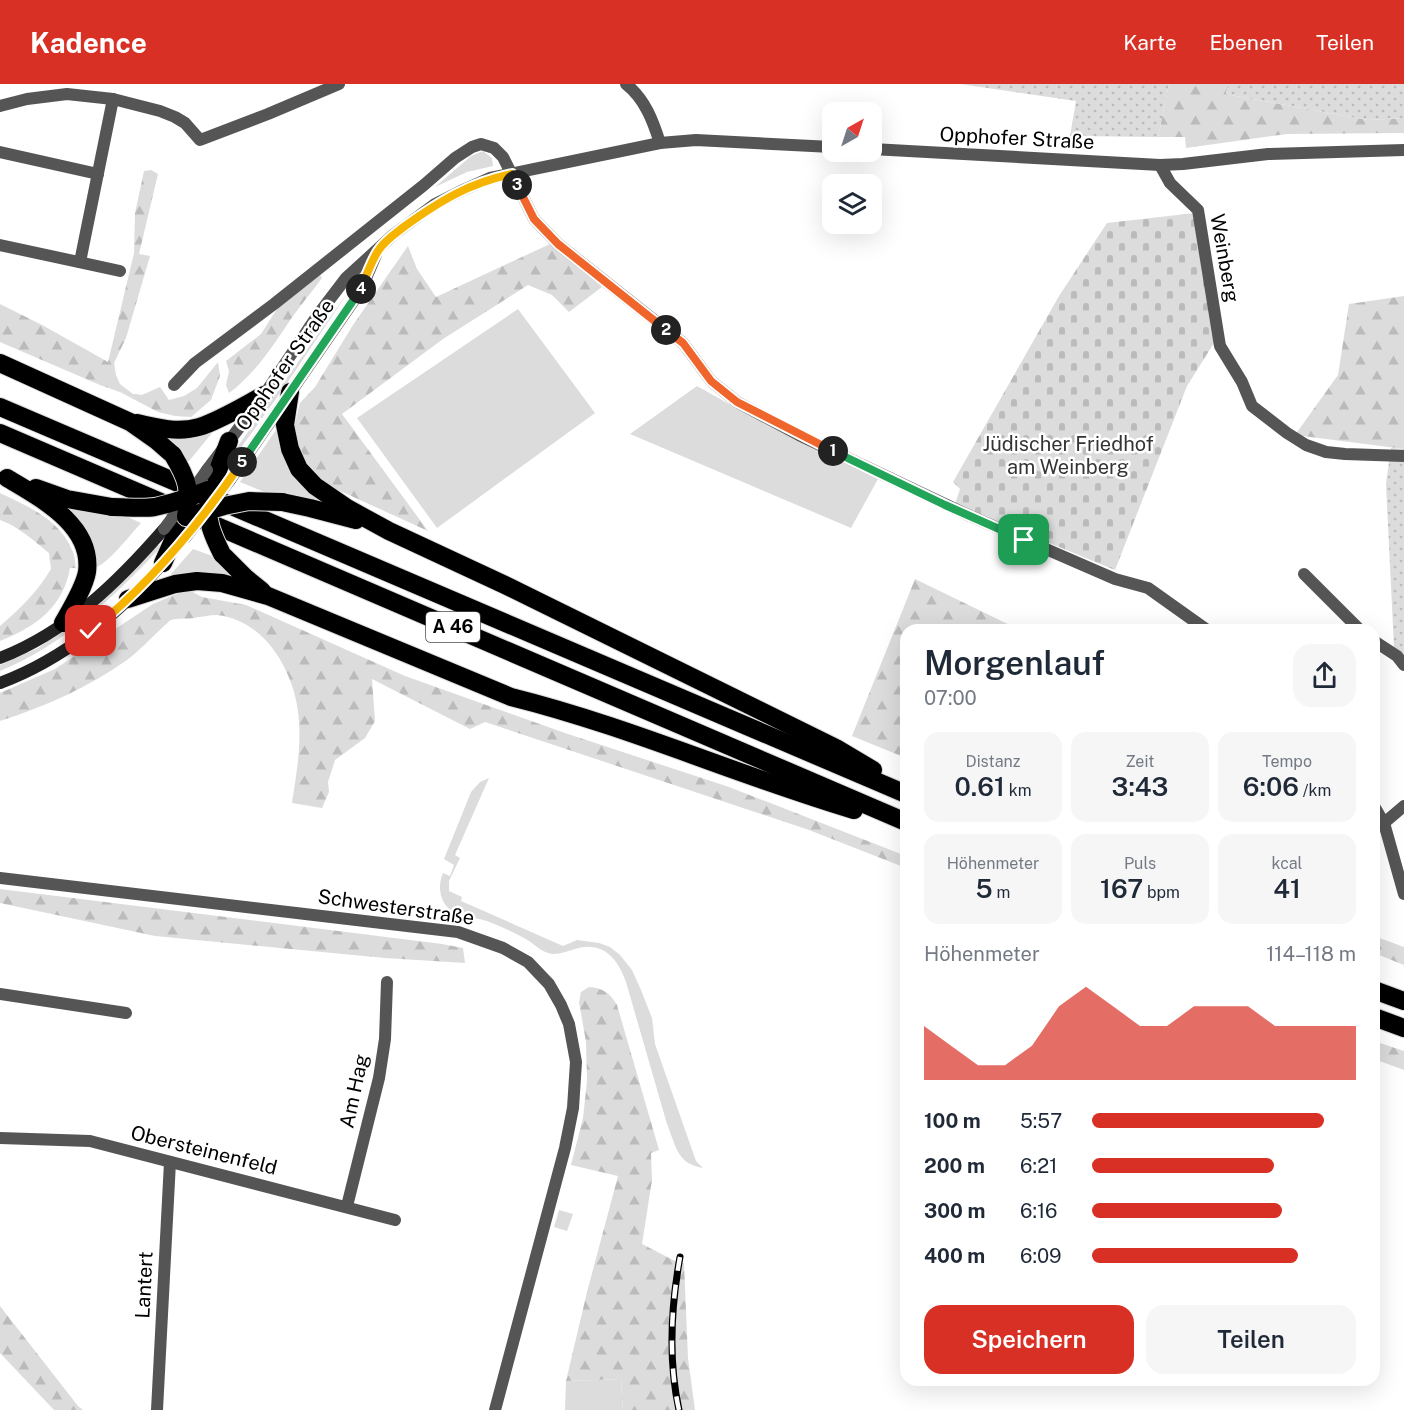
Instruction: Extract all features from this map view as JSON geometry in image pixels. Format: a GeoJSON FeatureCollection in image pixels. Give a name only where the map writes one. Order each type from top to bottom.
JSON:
{"type":"FeatureCollection","features":[{"type":"Feature","properties":{"kind":"highway"},"geometry":{"type":"LineString","coordinates":[[0,363],[130,422],[172,455],[186,480],[188,497],[186,518],[175,534],[163,563]]}},
{"type":"Feature","properties":{"kind":"highway"},"geometry":{"type":"LineString","coordinates":[[290,392],[285,425],[290,449],[299,469],[315,486],[347,508],[389,531],[505,585],[836,748],[900,785]]}},
{"type":"Feature","properties":{"kind":"highway"},"geometry":{"type":"LineString","coordinates":[[130,422],[160,429],[179,430],[199,427],[264,395]]}},
{"type":"Feature","properties":{"kind":"highway","name":"A 46"},"geometry":{"type":"LineString","coordinates":[[0,407],[900,792]]}},
{"type":"Feature","properties":{"kind":"highway","name":"A 46"},"geometry":{"type":"LineString","coordinates":[[0,433],[900,821]]}},
{"type":"Feature","properties":{"kind":"highway"},"geometry":{"type":"LineString","coordinates":[[229,441],[207,511],[214,539],[222,554],[268,596]]}},
{"type":"Feature","properties":{"kind":"highway"},"geometry":{"type":"LineString","coordinates":[[4,477],[67,499],[112,507],[141,508],[157,507],[188,497],[216,478]]}},
{"type":"Feature","properties":{"kind":"highway"},"geometry":{"type":"LineString","coordinates":[[4,477],[51,506],[68,520],[81,538],[86,555],[87,573],[63,623]]}},
{"type":"Feature","properties":{"kind":"highway"},"geometry":{"type":"LineString","coordinates":[[186,518],[249,501],[282,502],[310,507],[389,531]]}},
{"type":"Feature","properties":{"kind":"highway"},"geometry":{"type":"LineString","coordinates":[[128,599],[197,581],[222,583],[268,596],[511,697],[648,738],[810,797],[900,822]]}},
{"type":"Feature","properties":{"kind":"highway"},"geometry":{"type":"LineString","coordinates":[[1380,992],[1404,1001]]}},
{"type":"Feature","properties":{"kind":"highway"},"geometry":{"type":"LineString","coordinates":[[1380,1019],[1404,1028]]}},
{"type":"Feature","properties":{"kind":"main road"},"geometry":{"type":"LineString","coordinates":[[0,658],[35,641],[63,623],[101,595],[135,562],[175,534]]}},
{"type":"Feature","properties":{"kind":"main road"},"geometry":{"type":"LineString","coordinates":[[0,683],[46,661],[91,631],[128,599],[163,563]]}},
{"type":"Feature","properties":{"kind":"street"},"geometry":{"type":"LineString","coordinates":[[0,106],[27,99],[66,94],[113,99],[175,117],[185,123],[198,144],[339,84]]}},
{"type":"Feature","properties":{"kind":"street"},"geometry":{"type":"LineString","coordinates":[[626,84],[644,103],[660,143]]}},
{"type":"Feature","properties":{"kind":"street"},"geometry":{"type":"LineString","coordinates":[[80,262],[113,99]]}},
{"type":"Feature","properties":{"kind":"street","name":"Opphofer Straße"},"geometry":{"type":"LineString","coordinates":[[229,441],[346,278],[393,235],[435,204],[461,191],[490,178],[660,143],[696,140],[822,146]]}},
{"type":"Feature","properties":{"kind":"street","name":"Opphofer Straße"},"geometry":{"type":"LineString","coordinates":[[174,385],[195,363],[274,304],[455,158],[472,147],[481,144],[494,148],[512,174]]}},
{"type":"Feature","properties":{"kind":"street","name":"Opphofer Straße"},"geometry":{"type":"LineString","coordinates":[[882,150],[1160,165]]}},
{"type":"Feature","properties":{"kind":"street"},"geometry":{"type":"LineString","coordinates":[[1160,165],[1269,154],[1404,150]]}},
{"type":"Feature","properties":{"kind":"street"},"geometry":{"type":"LineString","coordinates":[[0,152],[98,174]]}},
{"type":"Feature","properties":{"kind":"street","name":"Weinberg"},"geometry":{"type":"LineString","coordinates":[[1160,165],[1170,183],[1198,210],[1220,346],[1242,382],[1252,406],[1296,439],[1326,452],[1404,456]]}},
{"type":"Feature","properties":{"kind":"street"},"geometry":{"type":"LineString","coordinates":[[512,174],[534,219],[558,244],[683,343],[711,381],[737,402],[799,435],[970,516],[1115,579],[1148,588],[1198,624]]}},
{"type":"Feature","properties":{"kind":"street"},"geometry":{"type":"LineString","coordinates":[[0,244],[120,271]]}},
{"type":"Feature","properties":{"kind":"street","name":"Opphofer Straße"},"geometry":{"type":"LineString","coordinates":[[216,478],[290,392],[361,290],[378,250]]}},
{"type":"Feature","properties":{"kind":"street"},"geometry":{"type":"LineString","coordinates":[[175,534],[188,497]]}},
{"type":"Feature","properties":{"kind":"street"},"geometry":{"type":"LineString","coordinates":[[175,534],[207,511]]}},
{"type":"Feature","properties":{"kind":"street"},"geometry":{"type":"LineString","coordinates":[[1304,574],[1354,624]]}},
{"type":"Feature","properties":{"kind":"street"},"geometry":{"type":"LineString","coordinates":[[1380,645],[1397,656],[1404,665]]}},
{"type":"Feature","properties":{"kind":"street"},"geometry":{"type":"LineString","coordinates":[[1384,823],[1404,806]]}},
{"type":"Feature","properties":{"kind":"street"},"geometry":{"type":"LineString","coordinates":[[1380,816],[1384,823],[1404,894]]}},
{"type":"Feature","properties":{"kind":"street","name":"Schwesterstraße"},"geometry":{"type":"LineString","coordinates":[[0,878],[458,932],[503,948],[528,962],[549,984],[569,1024],[576,1062],[573,1108],[565,1148],[495,1410]]}},
{"type":"Feature","properties":{"kind":"street","name":"Am Hag"},"geometry":{"type":"LineString","coordinates":[[347,1206],[379,1078],[385,1039],[387,982]]}},
{"type":"Feature","properties":{"kind":"street"},"geometry":{"type":"LineString","coordinates":[[0,994],[126,1013]]}},
{"type":"Feature","properties":{"kind":"street","name":"Obersteinenfeld"},"geometry":{"type":"LineString","coordinates":[[0,1138],[90,1141],[395,1220]]}},
{"type":"Feature","properties":{"kind":"street","name":"Lantert"},"geometry":{"type":"LineString","coordinates":[[157,1410],[170,1162]]}},
{"type":"Feature","properties":{"kind":"green space"},"geometry":{"type":"Polygon","coordinates":[[[960,84],[1169,84],[1158,137],[1070,136],[1076,101],[960,84]]]}},
{"type":"Feature","properties":{"kind":"green space"},"geometry":{"type":"Polygon","coordinates":[[[1169,84],[1228,84],[1226,94],[1368,120],[1404,118],[1404,133],[1287,134],[1186,148],[1185,137],[1158,137],[1169,84]]]}},
{"type":"Feature","properties":{"kind":"green space"},"geometry":{"type":"Polygon","coordinates":[[[1228,84],[1404,84],[1404,118],[1368,120],[1226,94],[1228,84]]]}},
{"type":"Feature","properties":{"kind":"green space"},"geometry":{"type":"Polygon","coordinates":[[[483,151],[492,158],[493,166],[467,172],[435,187],[471,156],[483,151]]]}},
{"type":"Feature","properties":{"kind":"green space"},"geometry":{"type":"Polygon","coordinates":[[[151,170],[158,174],[139,254],[150,256],[126,338],[114,363],[120,384],[133,394],[142,395],[160,387],[169,400],[184,396],[197,388],[218,362],[220,376],[211,400],[191,417],[158,412],[120,392],[0,342],[0,304],[108,362],[134,253],[135,213],[144,171],[151,170]]]}},
{"type":"Feature","properties":{"kind":"green space","name":"Jüdischer Friedhof am Weinberg"},"geometry":{"type":"Polygon","coordinates":[[[1195,213],[1214,343],[1187,386],[1115,570],[955,504],[960,489],[953,482],[1059,296],[1107,223],[1195,213]]]}},
{"type":"Feature","properties":{"kind":"green space"},"geometry":{"type":"Polygon","coordinates":[[[550,244],[602,287],[569,312],[552,295],[528,285],[443,339],[342,414],[428,531],[325,484],[305,464],[295,436],[300,403],[315,387],[353,325],[408,246],[417,269],[436,297],[550,244]]]}},
{"type":"Feature","properties":{"kind":"green space"},"geometry":{"type":"Polygon","coordinates":[[[319,273],[322,278],[264,357],[229,393],[226,385],[229,371],[226,361],[261,334],[280,304],[319,273]]]}},
{"type":"Feature","properties":{"kind":"green space"},"geometry":{"type":"Polygon","coordinates":[[[351,288],[233,459],[230,457],[351,288]]]}},
{"type":"Feature","properties":{"kind":"green space"},"geometry":{"type":"Polygon","coordinates":[[[1404,296],[1404,449],[1295,435],[1338,375],[1349,304],[1404,296]]]}},
{"type":"Feature","properties":{"kind":"green space"},"geometry":{"type":"Polygon","coordinates":[[[518,309],[595,413],[437,528],[357,418],[518,309]]]}},
{"type":"Feature","properties":{"kind":"green space"},"geometry":{"type":"Polygon","coordinates":[[[697,386],[878,479],[851,528],[630,434],[697,386]]]}},
{"type":"Feature","properties":{"kind":"green space"},"geometry":{"type":"Polygon","coordinates":[[[276,430],[279,444],[292,470],[310,488],[338,506],[272,495],[240,482],[276,430]]]}},
{"type":"Feature","properties":{"kind":"green space"},"geometry":{"type":"Polygon","coordinates":[[[209,431],[212,433],[189,461],[185,461],[162,440],[168,435],[209,431]]]}},
{"type":"Feature","properties":{"kind":"green space"},"geometry":{"type":"Polygon","coordinates":[[[1391,448],[1404,449],[1404,659],[1394,647],[1386,484],[1391,448]]]}},
{"type":"Feature","properties":{"kind":"green space"},"geometry":{"type":"Polygon","coordinates":[[[0,493],[22,503],[51,522],[66,539],[73,552],[76,568],[70,568],[61,594],[46,614],[25,629],[0,641],[0,626],[28,599],[51,569],[49,553],[19,530],[0,520],[0,493]]]}},
{"type":"Feature","properties":{"kind":"green space"},"geometry":{"type":"Polygon","coordinates":[[[48,496],[119,513],[141,523],[112,555],[93,569],[48,496]]]}},
{"type":"Feature","properties":{"kind":"green space"},"geometry":{"type":"Polygon","coordinates":[[[157,545],[162,546],[87,618],[46,648],[0,671],[0,665],[38,648],[59,633],[157,545]]]}},
{"type":"Feature","properties":{"kind":"green space"},"geometry":{"type":"Polygon","coordinates":[[[193,549],[218,558],[243,582],[164,582],[193,549]]]}},
{"type":"Feature","properties":{"kind":"green space"},"geometry":{"type":"Polygon","coordinates":[[[915,579],[1008,624],[900,624],[900,756],[852,736],[915,579]]]}},
{"type":"Feature","properties":{"kind":"green space"},"geometry":{"type":"Polygon","coordinates":[[[191,591],[202,597],[246,605],[405,676],[565,733],[729,787],[900,854],[900,866],[809,830],[485,722],[470,729],[372,679],[375,721],[365,738],[335,760],[328,782],[329,792],[322,808],[292,803],[298,762],[299,722],[297,704],[285,669],[276,653],[251,627],[235,619],[217,615],[171,620],[131,656],[97,679],[50,703],[0,721],[0,693],[55,669],[153,604],[181,592],[191,591]]]}},
{"type":"Feature","properties":{"kind":"green space"},"geometry":{"type":"Polygon","coordinates":[[[489,778],[455,855],[460,858],[449,881],[449,891],[462,897],[461,901],[563,946],[577,940],[599,943],[610,947],[620,955],[632,970],[652,1018],[655,1044],[696,1161],[703,1168],[688,1163],[675,1147],[626,982],[614,959],[601,949],[594,947],[558,954],[548,953],[503,928],[451,910],[443,900],[440,891],[441,878],[443,873],[450,876],[454,865],[444,859],[471,792],[480,782],[489,778]]]}},
{"type":"Feature","properties":{"kind":"green space"},"geometry":{"type":"Polygon","coordinates":[[[0,889],[442,944],[463,948],[465,963],[385,958],[155,936],[0,903],[0,889]]]}},
{"type":"Feature","properties":{"kind":"green space"},"geometry":{"type":"Polygon","coordinates":[[[1380,938],[1404,947],[1404,965],[1380,955],[1380,938]]]}},
{"type":"Feature","properties":{"kind":"green space"},"geometry":{"type":"Polygon","coordinates":[[[589,987],[606,992],[617,1005],[659,1150],[651,1153],[652,1180],[642,1244],[675,1261],[684,1263],[688,1358],[695,1410],[623,1410],[621,1379],[566,1381],[618,1176],[571,1165],[583,1118],[587,1081],[586,1042],[579,1002],[581,992],[589,987]]]}},
{"type":"Feature","properties":{"kind":"green space"},"geometry":{"type":"Polygon","coordinates":[[[1380,1043],[1404,1051],[1404,1070],[1380,1061],[1380,1043]]]}},
{"type":"Feature","properties":{"kind":"green space"},"geometry":{"type":"Polygon","coordinates":[[[559,1210],[573,1214],[567,1231],[554,1227],[559,1210]]]}},
{"type":"Feature","properties":{"kind":"green space"},"geometry":{"type":"Polygon","coordinates":[[[0,1306],[83,1410],[54,1410],[0,1353],[0,1306]]]}},
{"type":"Feature","properties":{"kind":"green space"},"geometry":{"type":"Polygon","coordinates":[[[621,1379],[623,1410],[565,1410],[566,1381],[621,1379]]]}},
{"type":"Feature","properties":{"kind":"railway"},"geometry":{"type":"LineString","coordinates":[[679,1410],[673,1372],[672,1334],[674,1295],[680,1257]]}},
{"type":"Feature","properties":{"kind":"route"},"geometry":{"type":"LineString","coordinates":[[91,631],[147,581],[207,511],[361,290],[378,250],[393,235],[435,204],[490,178],[512,174],[534,219],[558,244],[683,343],[711,381],[737,402],[799,435],[1024,540]]}}]}
